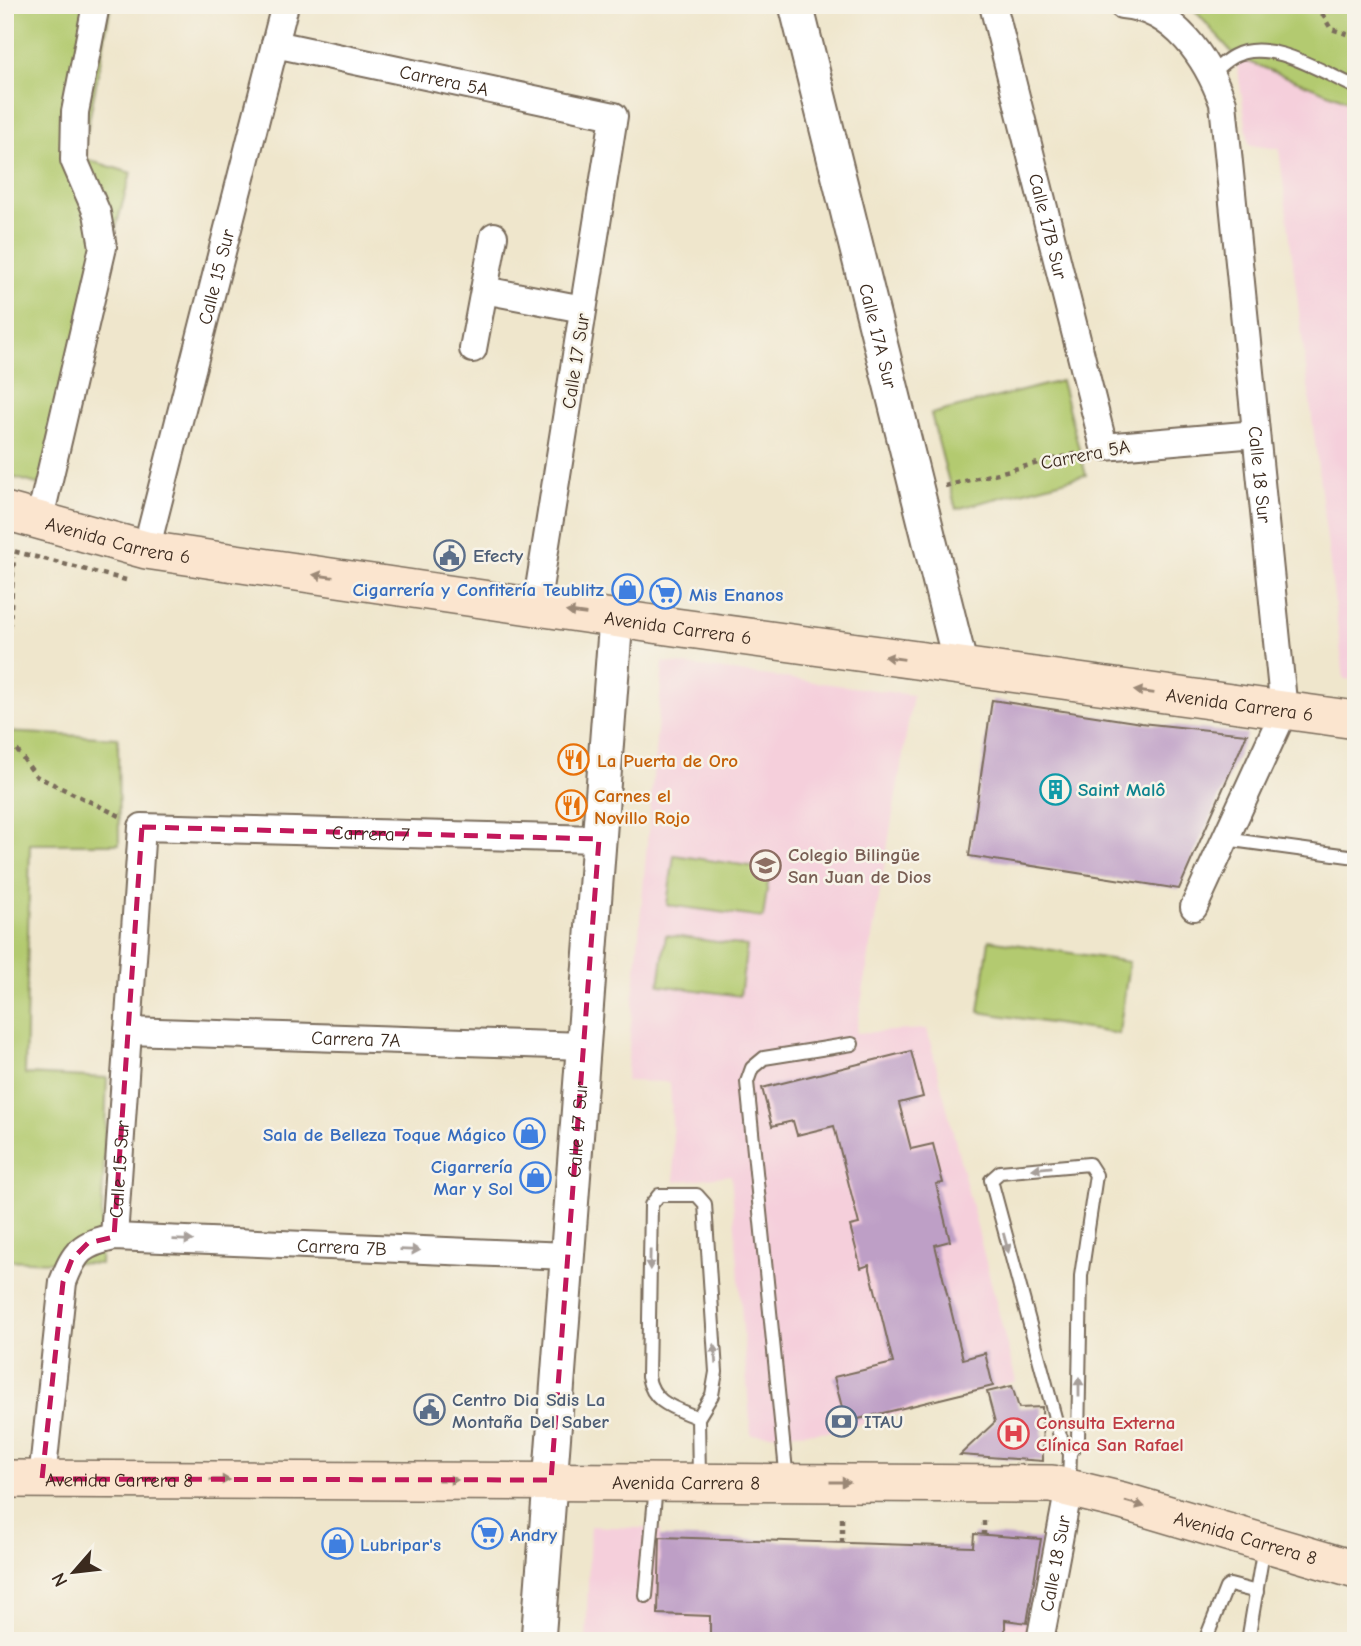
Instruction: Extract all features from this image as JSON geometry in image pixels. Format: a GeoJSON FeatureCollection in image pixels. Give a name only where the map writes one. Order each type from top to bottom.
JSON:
{"type":"FeatureCollection","features":[{"type":"Feature","properties":{"kind":"main road","name":"Avenida Carrera 6"},"geometry":{"type":"LineString","coordinates":[[20,516],[146,550],[961,667],[1356,720]]}},
{"type":"Feature","properties":{"kind":"main road","name":"Avenida Carrera 8"},"geometry":{"type":"LineString","coordinates":[[5,1479],[1031,1483],[1069,1470],[1265,1543],[1356,1570]]}},
{"type":"Feature","properties":{"kind":"street"},"geometry":{"type":"LineString","coordinates":[[20,516],[44,501],[103,247],[97,213],[74,160],[75,112],[96,5]]}},
{"type":"Feature","properties":{"kind":"street","name":"Calle 15 Sur"},"geometry":{"type":"LineString","coordinates":[[146,550],[285,5]]}},
{"type":"Feature","properties":{"kind":"street","name":"Calle 17A Sur"},"geometry":{"type":"LineString","coordinates":[[796,5],[961,667]]}},
{"type":"Feature","properties":{"kind":"street","name":"Calle 17B Sur"},"geometry":{"type":"LineString","coordinates":[[993,5],[1104,447]]}},
{"type":"Feature","properties":{"kind":"street","name":"Calle 18 Sur"},"geometry":{"type":"LineString","coordinates":[[1122,5],[1157,16],[1183,35],[1212,72],[1223,103],[1284,711]]}},
{"type":"Feature","properties":{"kind":"street","name":"Carrera 5A"},"geometry":{"type":"LineString","coordinates":[[275,44],[614,116]]}},
{"type":"Feature","properties":{"kind":"street","name":"Calle 17 Sur"},"geometry":{"type":"LineString","coordinates":[[536,607],[614,116]]}},
{"type":"Feature","properties":{"kind":"street"},"geometry":{"type":"LineString","coordinates":[[474,349],[494,236]]}},
{"type":"Feature","properties":{"kind":"street"},"geometry":{"type":"LineString","coordinates":[[484,290],[583,309]]}},
{"type":"Feature","properties":{"kind":"street","name":"Carrera 5A"},"geometry":{"type":"LineString","coordinates":[[1104,447],[1256,434]]}},
{"type":"Feature","properties":{"kind":"street","name":"Calle 17 Sur"},"geometry":{"type":"LineString","coordinates":[[538,1641],[616,618]]}},
{"type":"Feature","properties":{"kind":"street"},"geometry":{"type":"LineString","coordinates":[[1194,907],[1284,711]]}},
{"type":"Feature","properties":{"kind":"street","name":"Calle 15 Sur"},"geometry":{"type":"LineString","coordinates":[[42,1479],[63,1282],[72,1259],[88,1242],[114,1237],[142,827]]}},
{"type":"Feature","properties":{"kind":"street","name":"Carrera 7"},"geometry":{"type":"LineString","coordinates":[[142,827],[599,839]]}},
{"type":"Feature","properties":{"kind":"street","name":"Carrera 7A"},"geometry":{"type":"LineString","coordinates":[[128,1031],[584,1046]]}},
{"type":"Feature","properties":{"kind":"street","name":"Carrera 7B"},"geometry":{"type":"LineString","coordinates":[[114,1237],[568,1256]]}},
{"type":"Feature","properties":{"kind":"street","name":"Calle 18 Sur"},"geometry":{"type":"LineString","coordinates":[[1040,1641],[1069,1470]]}},
{"type":"Feature","properties":{"kind":"lane"},"geometry":{"type":"LineString","coordinates":[[1212,72],[1235,55],[1259,50],[1284,56],[1356,87]]}},
{"type":"Feature","properties":{"kind":"lane"},"geometry":{"type":"LineString","coordinates":[[1226,839],[1356,857]]}},
{"type":"Feature","properties":{"kind":"lane"},"geometry":{"type":"LineString","coordinates":[[787,1482],[747,1082],[752,1068],[764,1058],[852,1044]]}},
{"type":"Feature","properties":{"kind":"lane"},"geometry":{"type":"LineString","coordinates":[[1084,1164],[1092,1166],[1096,1174],[1081,1276],[1078,1440],[1069,1470],[991,1180],[1000,1172],[1084,1164]]}},
{"type":"Feature","properties":{"kind":"lane"},"geometry":{"type":"LineString","coordinates":[[698,1418],[657,1398],[648,1377],[651,1205],[659,1195],[696,1195],[705,1204],[716,1372],[712,1395],[698,1418],[699,1481]]}},
{"type":"Feature","properties":{"kind":"lane"},"geometry":{"type":"LineString","coordinates":[[646,1596],[656,1481]]}},
{"type":"Feature","properties":{"kind":"lane"},"geometry":{"type":"LineString","coordinates":[[1248,1641],[1265,1543]]}},
{"type":"Feature","properties":{"kind":"lane"},"geometry":{"type":"LineString","coordinates":[[1205,1641],[1226,1588],[1230,1585],[1256,1592]]}},
{"type":"Feature","properties":{"kind":"path"},"geometry":{"type":"LineString","coordinates":[[1317,5],[1331,29],[1356,37]]}},
{"type":"Feature","properties":{"kind":"path","name":"Carrera 5A"},"geometry":{"type":"LineString","coordinates":[[918,492],[1104,447]]}},
{"type":"Feature","properties":{"kind":"path"},"geometry":{"type":"LineString","coordinates":[[5,707],[14,557]]}},
{"type":"Feature","properties":{"kind":"path"},"geometry":{"type":"LineString","coordinates":[[5,734],[36,776],[142,827]]}},
{"type":"Feature","properties":{"kind":"path"},"geometry":{"type":"LineString","coordinates":[[842,1515],[842,1543]]}},
{"type":"Feature","properties":{"kind":"path"},"geometry":{"type":"LineString","coordinates":[[984,1521],[984,1535]]}},
{"type":"Feature","properties":{"kind":"highlighted area"},"geometry":{"type":"Polygon","coordinates":[[[142,827],[599,839],[551,1480],[42,1479],[63,1282],[72,1259],[88,1243],[114,1237],[142,827]]]}},
{"type":"Feature","properties":{"kind":"shaded area"},"geometry":{"type":"Polygon","coordinates":[[[1236,57],[1356,104],[1356,680],[1344,679],[1279,149],[1249,145],[1236,57]]]}},
{"type":"Feature","properties":{"kind":"shaded area"},"geometry":{"type":"Polygon","coordinates":[[[663,662],[913,695],[856,1033],[927,1029],[1016,1381],[837,1431],[751,1435],[731,1175],[675,1182],[670,1082],[626,1081],[663,662]]]}},
{"type":"Feature","properties":{"kind":"shaded area"},"geometry":{"type":"Polygon","coordinates":[[[590,1526],[660,1529],[660,1537],[973,1547],[974,1534],[1041,1539],[1027,1641],[586,1641],[590,1526]]]}},
{"type":"Feature","properties":{"kind":"green space"},"geometry":{"type":"Polygon","coordinates":[[[5,5],[111,5],[82,158],[131,173],[44,486],[5,475],[5,5]]]}},
{"type":"Feature","properties":{"kind":"green space"},"geometry":{"type":"Polygon","coordinates":[[[1190,5],[1356,5],[1356,104],[1236,57],[1190,5]]]}},
{"type":"Feature","properties":{"kind":"green space"},"geometry":{"type":"Polygon","coordinates":[[[1061,381],[1086,475],[956,509],[931,414],[1061,381]]]}},
{"type":"Feature","properties":{"kind":"green space"},"geometry":{"type":"Polygon","coordinates":[[[5,565],[13,568],[5,707],[5,565]]]}},
{"type":"Feature","properties":{"kind":"green space"},"geometry":{"type":"Polygon","coordinates":[[[5,732],[118,738],[119,844],[30,844],[25,1074],[107,1078],[100,1264],[5,1260],[5,732]]]}},
{"type":"Feature","properties":{"kind":"green space"},"geometry":{"type":"Polygon","coordinates":[[[674,855],[770,869],[763,918],[667,905],[674,855]]]}},
{"type":"Feature","properties":{"kind":"green space"},"geometry":{"type":"Polygon","coordinates":[[[666,935],[747,946],[740,996],[659,985],[666,935]]]}},
{"type":"Feature","properties":{"kind":"green space"},"geometry":{"type":"Polygon","coordinates":[[[989,940],[1129,962],[1119,1034],[979,1012],[989,940]]]}},
{"type":"Feature","properties":{"kind":"building","name":"Saint Malô"},"geometry":{"type":"Polygon","coordinates":[[[992,700],[1141,723],[1247,734],[1179,889],[969,856],[992,700]]]}},
{"type":"Feature","properties":{"kind":"building"},"geometry":{"type":"Polygon","coordinates":[[[911,1051],[923,1097],[899,1103],[911,1149],[933,1144],[943,1183],[936,1184],[950,1241],[935,1245],[963,1359],[985,1353],[993,1386],[846,1422],[834,1377],[893,1363],[869,1265],[861,1268],[850,1226],[859,1224],[834,1126],[797,1135],[793,1121],[772,1126],[762,1088],[911,1051]]]}},
{"type":"Feature","properties":{"kind":"building","name":"Consulta Externa Clínica San Rafael"},"geometry":{"type":"Polygon","coordinates":[[[1012,1386],[1019,1408],[1042,1407],[1043,1461],[960,1455],[995,1422],[987,1392],[1012,1386]]]}},
{"type":"Feature","properties":{"kind":"building"},"geometry":{"type":"Polygon","coordinates":[[[974,1534],[1041,1539],[1027,1623],[1005,1620],[1005,1641],[710,1641],[710,1616],[658,1614],[660,1537],[973,1547],[974,1534]]]}},
{"type":"Feature","properties":{"kind":"place","name":"Efecty"},"geometry":{"type":"Point","coordinates":[450,555]}},
{"type":"Feature","properties":{"kind":"place","name":"Cigarrería y Confitería Teublitz"},"geometry":{"type":"Point","coordinates":[627,589]}},
{"type":"Feature","properties":{"kind":"place","name":"Mis Enanos"},"geometry":{"type":"Point","coordinates":[666,594]}},
{"type":"Feature","properties":{"kind":"place","name":"La Puerta de Oro"},"geometry":{"type":"Point","coordinates":[574,760]}},
{"type":"Feature","properties":{"kind":"place","name":"Saint Malô"},"geometry":{"type":"Point","coordinates":[1055,789]}},
{"type":"Feature","properties":{"kind":"place","name":"Carnes el Novillo Rojo"},"geometry":{"type":"Point","coordinates":[571,806]}},
{"type":"Feature","properties":{"kind":"place","name":"Colegio Bilingüe San Juan de Dios"},"geometry":{"type":"Point","coordinates":[765,865]}},
{"type":"Feature","properties":{"kind":"place","name":"Sala de Belleza Toque Mágico"},"geometry":{"type":"Point","coordinates":[529,1134]}},
{"type":"Feature","properties":{"kind":"place","name":"Cigarrería Mar y Sol"},"geometry":{"type":"Point","coordinates":[536,1177]}},
{"type":"Feature","properties":{"kind":"place","name":"Centro Dia Sdis La Montaña Del Saber"},"geometry":{"type":"Point","coordinates":[429,1410]}},
{"type":"Feature","properties":{"kind":"place","name":"ITAU"},"geometry":{"type":"Point","coordinates":[841,1421]}},
{"type":"Feature","properties":{"kind":"place","name":"Consulta Externa Clínica San Rafael"},"geometry":{"type":"Point","coordinates":[1013,1433]}},
{"type":"Feature","properties":{"kind":"place","name":"Andry"},"geometry":{"type":"Point","coordinates":[487,1534]}},
{"type":"Feature","properties":{"kind":"place","name":"Lubripar's"},"geometry":{"type":"Point","coordinates":[337,1544]}}]}
